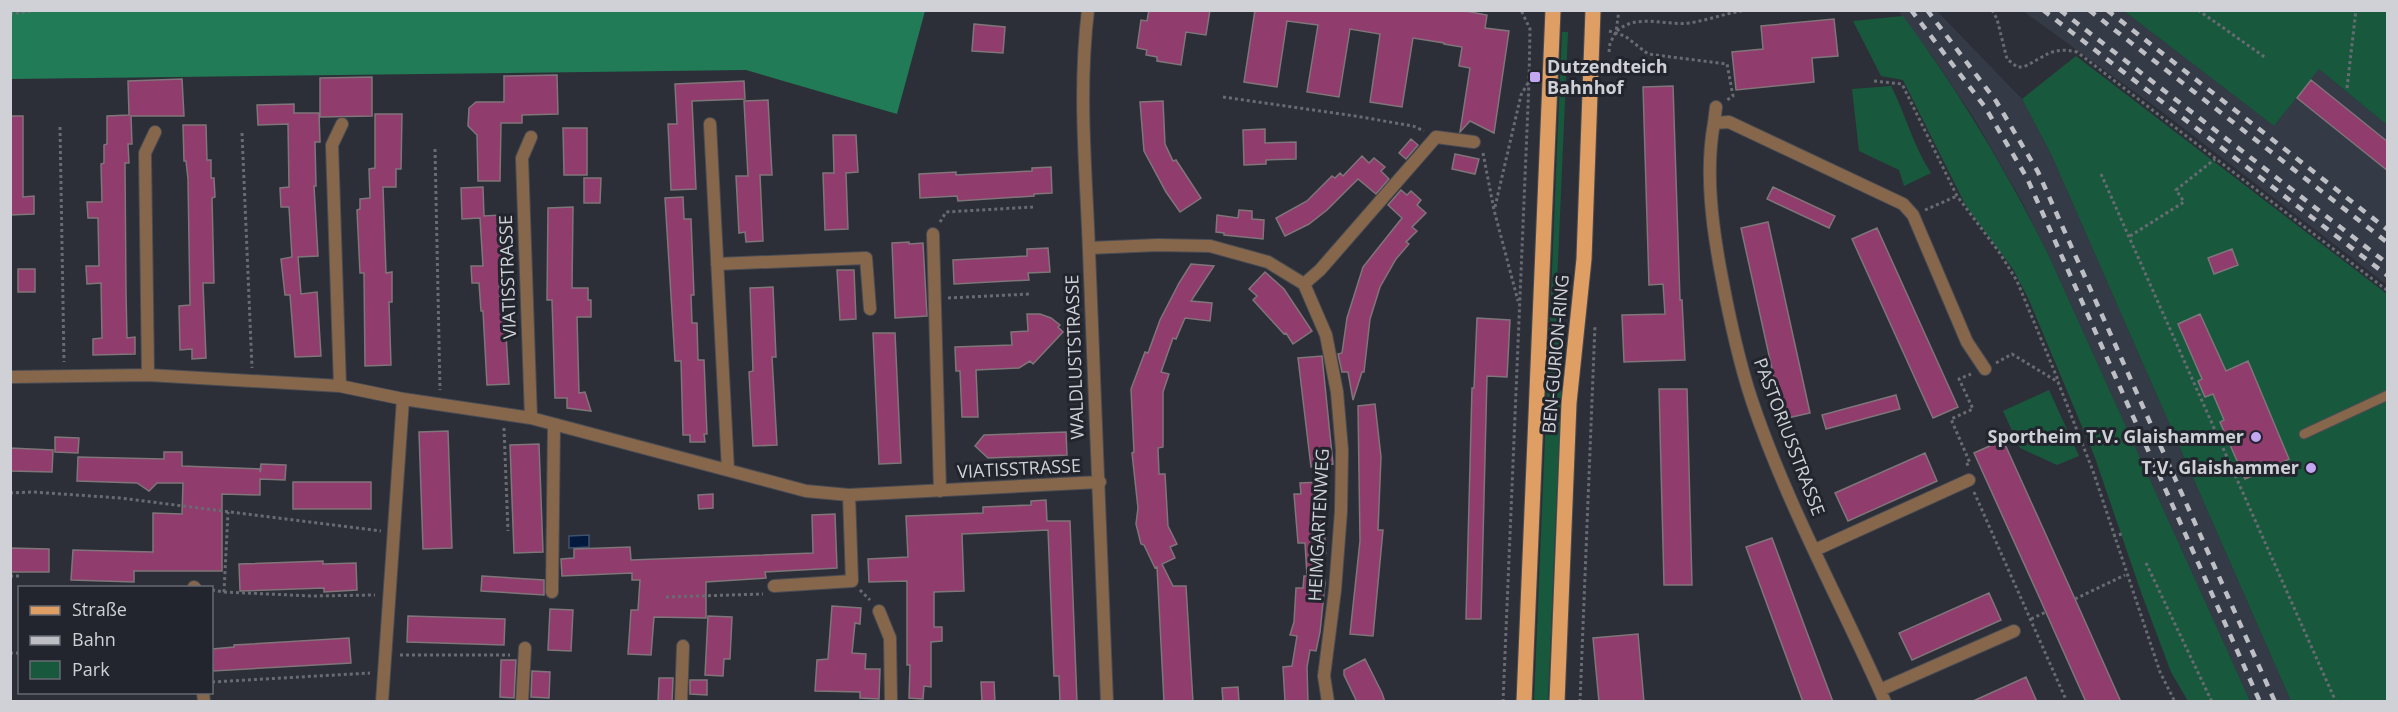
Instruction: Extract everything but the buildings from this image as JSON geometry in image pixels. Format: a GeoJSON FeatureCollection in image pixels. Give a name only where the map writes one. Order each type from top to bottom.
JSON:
{"type":"FeatureCollection","features":[{"type":"Feature","properties":{"kind":"main road","name":"BEN-GURION-RING"},"geometry":{"type":"LineString","coordinates":[[1557,702],[1569,403],[1584,266],[1593,10]]}},
{"type":"Feature","properties":{"kind":"main road","name":"BEN-GURION-RING"},"geometry":{"type":"LineString","coordinates":[[1524,702],[1552,18]]}},
{"type":"Feature","properties":{"kind":"street","name":"WALDLUSTSTRASSE"},"geometry":{"type":"LineString","coordinates":[[1088,10],[1082,104],[1094,406],[1100,483],[1107,702]]}},
{"type":"Feature","properties":{"kind":"street","name":"PASTORIUSSTRASSE"},"geometry":{"type":"LineString","coordinates":[[1716,107],[1710,144],[1713,235],[1733,339],[1752,402],[1815,550],[1883,696],[2014,631]]}},
{"type":"Feature","properties":{"kind":"street"},"geometry":{"type":"LineString","coordinates":[[1714,123],[1729,122],[1739,126],[1902,204],[1913,215],[1967,342],[1985,369]]}},
{"type":"Feature","properties":{"kind":"street"},"geometry":{"type":"LineString","coordinates":[[340,386],[332,146],[342,124]]}},
{"type":"Feature","properties":{"kind":"street"},"geometry":{"type":"LineString","coordinates":[[710,124],[728,470]]}},
{"type":"Feature","properties":{"kind":"street"},"geometry":{"type":"LineString","coordinates":[[148,375],[145,153],[155,132]]}},
{"type":"Feature","properties":{"kind":"street","name":"VIATISSTRASSE"},"geometry":{"type":"LineString","coordinates":[[531,137],[522,158],[531,418]]}},
{"type":"Feature","properties":{"kind":"street"},"geometry":{"type":"LineString","coordinates":[[1089,248],[1158,245],[1210,246],[1268,261],[1304,284],[1320,270],[1436,137],[1474,142]]}},
{"type":"Feature","properties":{"kind":"street","name":"VIATISSTRASSE"},"geometry":{"type":"LineString","coordinates":[[933,234],[940,490]]}},
{"type":"Feature","properties":{"kind":"street"},"geometry":{"type":"LineString","coordinates":[[717,264],[866,258],[870,309]]}},
{"type":"Feature","properties":{"kind":"street","name":"HEIMGARTENWEG"},"geometry":{"type":"LineString","coordinates":[[1304,284],[1326,335],[1336,392],[1342,450],[1341,511],[1335,590],[1324,676],[1328,702]]}},
{"type":"Feature","properties":{"kind":"street","name":"VIATISSTRASSE"},"geometry":{"type":"LineString","coordinates":[[10,377],[148,375],[340,386],[403,399],[531,418],[806,490],[849,495],[1100,483]]}},
{"type":"Feature","properties":{"kind":"street"},"geometry":{"type":"LineString","coordinates":[[382,702],[403,399]]}},
{"type":"Feature","properties":{"kind":"street"},"geometry":{"type":"LineString","coordinates":[[552,592],[554,424]]}},
{"type":"Feature","properties":{"kind":"street"},"geometry":{"type":"LineString","coordinates":[[1815,550],[1969,480]]}},
{"type":"Feature","properties":{"kind":"street"},"geometry":{"type":"LineString","coordinates":[[774,586],[852,581],[849,495]]}},
{"type":"Feature","properties":{"kind":"street"},"geometry":{"type":"LineString","coordinates":[[879,611],[890,638],[891,702]]}},
{"type":"Feature","properties":{"kind":"street"},"geometry":{"type":"LineString","coordinates":[[681,702],[683,646]]}},
{"type":"Feature","properties":{"kind":"street"},"geometry":{"type":"LineString","coordinates":[[522,702],[524,652]]}},
{"type":"Feature","properties":{"kind":"lane"},"geometry":{"type":"LineString","coordinates":[[2304,434],[2388,395]]}},
{"type":"Feature","properties":{"kind":"path"},"geometry":{"type":"LineString","coordinates":[[10,14],[37,10]]}},
{"type":"Feature","properties":{"kind":"path"},"geometry":{"type":"LineString","coordinates":[[1503,702],[1529,80],[1530,29],[1521,10]]}},
{"type":"Feature","properties":{"kind":"path"},"geometry":{"type":"LineString","coordinates":[[1609,53],[1610,43],[1616,32],[1619,10]]}},
{"type":"Feature","properties":{"kind":"path"},"geometry":{"type":"LineString","coordinates":[[1616,32],[1631,22],[1689,23],[1735,11],[1749,10]]}},
{"type":"Feature","properties":{"kind":"path"},"geometry":{"type":"LineString","coordinates":[[1992,10],[1997,19],[2007,60],[2011,64],[2024,67],[2062,48],[2077,52],[2388,291]]}},
{"type":"Feature","properties":{"kind":"path"},"geometry":{"type":"LineString","coordinates":[[2198,10],[2266,58]]}},
{"type":"Feature","properties":{"kind":"path"},"geometry":{"type":"LineString","coordinates":[[2347,88],[2356,10]]}},
{"type":"Feature","properties":{"kind":"path"},"geometry":{"type":"LineString","coordinates":[[1530,29],[1552,18]]}},
{"type":"Feature","properties":{"kind":"path"},"geometry":{"type":"LineString","coordinates":[[1593,30],[1616,32],[1648,54],[1727,64],[1733,96],[1716,107]]}},
{"type":"Feature","properties":{"kind":"path"},"geometry":{"type":"LineString","coordinates":[[1494,210],[1521,95],[1529,80],[1535,77]]}},
{"type":"Feature","properties":{"kind":"path"},"geometry":{"type":"LineString","coordinates":[[1874,81],[1902,84],[1957,196],[1999,252],[2017,281],[2093,471],[2125,575],[2160,672],[2175,702]]}},
{"type":"Feature","properties":{"kind":"path"},"geometry":{"type":"LineString","coordinates":[[1223,97],[1413,126],[1436,137]]}},
{"type":"Feature","properties":{"kind":"path"},"geometry":{"type":"LineString","coordinates":[[60,127],[64,376]]}},
{"type":"Feature","properties":{"kind":"path"},"geometry":{"type":"LineString","coordinates":[[242,133],[252,381]]}},
{"type":"Feature","properties":{"kind":"path"},"geometry":{"type":"LineString","coordinates":[[1474,142],[1482,152],[1494,210],[1519,303]]}},
{"type":"Feature","properties":{"kind":"path"},"geometry":{"type":"LineString","coordinates":[[435,149],[441,404]]}},
{"type":"Feature","properties":{"kind":"path"},"geometry":{"type":"LineString","coordinates":[[2130,236],[2184,202],[2176,190],[2216,159]]}},
{"type":"Feature","properties":{"kind":"path"},"geometry":{"type":"LineString","coordinates":[[2101,174],[2336,702]]}},
{"type":"Feature","properties":{"kind":"path"},"geometry":{"type":"LineString","coordinates":[[1913,215],[1957,196]]}},
{"type":"Feature","properties":{"kind":"path"},"geometry":{"type":"LineString","coordinates":[[933,234],[946,212],[1034,207]]}},
{"type":"Feature","properties":{"kind":"path"},"geometry":{"type":"LineString","coordinates":[[935,299],[1030,294]]}},
{"type":"Feature","properties":{"kind":"path","name":"BEN-GURION-RING"},"geometry":{"type":"LineString","coordinates":[[1580,702],[1595,316]]}},
{"type":"Feature","properties":{"kind":"path"},"geometry":{"type":"LineString","coordinates":[[2058,382],[2012,354],[1985,369],[1959,379],[1973,409],[1951,419],[1970,463],[1963,466],[2067,702]]}},
{"type":"Feature","properties":{"kind":"path"},"geometry":{"type":"LineString","coordinates":[[503,414],[507,531]]}},
{"type":"Feature","properties":{"kind":"path"},"geometry":{"type":"LineString","coordinates":[[10,493],[33,492],[120,498],[393,533]]}},
{"type":"Feature","properties":{"kind":"path"},"geometry":{"type":"LineString","coordinates":[[224,592],[228,512]]}},
{"type":"Feature","properties":{"kind":"path"},"geometry":{"type":"LineString","coordinates":[[2113,536],[2122,534]]}},
{"type":"Feature","properties":{"kind":"path"},"geometry":{"type":"LineString","coordinates":[[2146,563],[2212,702]]}},
{"type":"Feature","properties":{"kind":"path"},"geometry":{"type":"LineString","coordinates":[[2075,599],[2125,575]]}},
{"type":"Feature","properties":{"kind":"path"},"geometry":{"type":"LineString","coordinates":[[10,576],[20,576]]}},
{"type":"Feature","properties":{"kind":"path"},"geometry":{"type":"LineString","coordinates":[[852,581],[879,611]]}},
{"type":"Feature","properties":{"kind":"path"},"geometry":{"type":"LineString","coordinates":[[666,597],[766,594],[774,586]]}},
{"type":"Feature","properties":{"kind":"path"},"geometry":{"type":"LineString","coordinates":[[213,590],[312,596],[389,594]]}},
{"type":"Feature","properties":{"kind":"path"},"geometry":{"type":"LineString","coordinates":[[2014,631],[2046,612]]}},
{"type":"Feature","properties":{"kind":"path"},"geometry":{"type":"LineString","coordinates":[[385,655],[524,652]]}},
{"type":"Feature","properties":{"kind":"path"},"geometry":{"type":"LineString","coordinates":[[10,653],[18,653]]}},
{"type":"Feature","properties":{"kind":"path"},"geometry":{"type":"LineString","coordinates":[[213,682],[384,673]]}},
{"type":"Feature","properties":{"kind":"shaded area"},"geometry":{"type":"Polygon","coordinates":[[[1898,11],[1937,11],[2022,99],[2052,156],[2291,701],[2250,701],[2048,254],[2022,202],[1975,120],[1933,57],[1898,11]]]}},
{"type":"Feature","properties":{"kind":"shaded area"},"geometry":{"type":"Polygon","coordinates":[[[2023,11],[2124,11],[2274,126],[2319,69],[2387,125],[2387,285],[2165,114],[2023,11]]]}},
{"type":"Feature","properties":{"kind":"green space"},"geometry":{"type":"Polygon","coordinates":[[[10,11],[925,11],[897,114],[746,70],[11,79],[10,11]]]}},
{"type":"Feature","properties":{"kind":"green space"},"geometry":{"type":"Polygon","coordinates":[[[2124,11],[2387,11],[2387,125],[2319,69],[2274,126],[2124,11]]]}},
{"type":"Feature","properties":{"kind":"green space"},"geometry":{"type":"Polygon","coordinates":[[[1903,16],[1981,132],[2048,254],[2250,701],[2188,701],[2171,672],[2094,455],[2029,300],[2013,269],[1966,206],[1903,80],[1881,76],[1853,21],[1903,16]]]}},
{"type":"Feature","properties":{"kind":"green space"},"geometry":{"type":"Polygon","coordinates":[[[1562,32],[1568,32],[1557,283],[1561,393],[1548,701],[1534,702],[1562,32]]]}},
{"type":"Feature","properties":{"kind":"green space"},"geometry":{"type":"Polygon","coordinates":[[[2076,56],[2387,294],[2387,701],[2291,701],[2052,156],[2022,99],[2076,56]]]}},
{"type":"Feature","properties":{"kind":"green space"},"geometry":{"type":"Polygon","coordinates":[[[1891,86],[1919,152],[1931,173],[1904,186],[1899,170],[1859,151],[1852,89],[1891,86]]]}},
{"type":"Feature","properties":{"kind":"green space"},"geometry":{"type":"Polygon","coordinates":[[[2049,390],[2079,456],[2057,465],[2020,448],[2003,411],[2049,390]]]}},
{"type":"Feature","properties":{"kind":"water"},"geometry":{"type":"Polygon","coordinates":[[[589,535],[589,547],[569,548],[569,536],[589,535]]]}},
{"type":"Feature","properties":{"kind":"railway"},"geometry":{"type":"LineString","coordinates":[[1911,10],[1985,107],[2027,178],[2260,702]]}},
{"type":"Feature","properties":{"kind":"railway"},"geometry":{"type":"LineString","coordinates":[[1927,10],[1996,101],[2038,172],[2275,702]]}},
{"type":"Feature","properties":{"kind":"railway"},"geometry":{"type":"LineString","coordinates":[[2043,10],[2388,276]]}},
{"type":"Feature","properties":{"kind":"railway"},"geometry":{"type":"LineString","coordinates":[[2060,10],[2388,264]]}},
{"type":"Feature","properties":{"kind":"railway"},"geometry":{"type":"LineString","coordinates":[[2089,10],[2388,243]]}},
{"type":"Feature","properties":{"kind":"railway"},"geometry":{"type":"LineString","coordinates":[[2107,10],[2388,230]]}},
{"type":"Feature","properties":{"kind":"place","name":"Dutzendteich Bahnhof"},"geometry":{"type":"Point","coordinates":[1535,77]}},
{"type":"Feature","properties":{"kind":"place","name":"Sportheim T.V. Glaishammer"},"geometry":{"type":"Point","coordinates":[2256,437]}},
{"type":"Feature","properties":{"kind":"place","name":"T.V. Glaishammer"},"geometry":{"type":"Point","coordinates":[2311,468]}}]}
